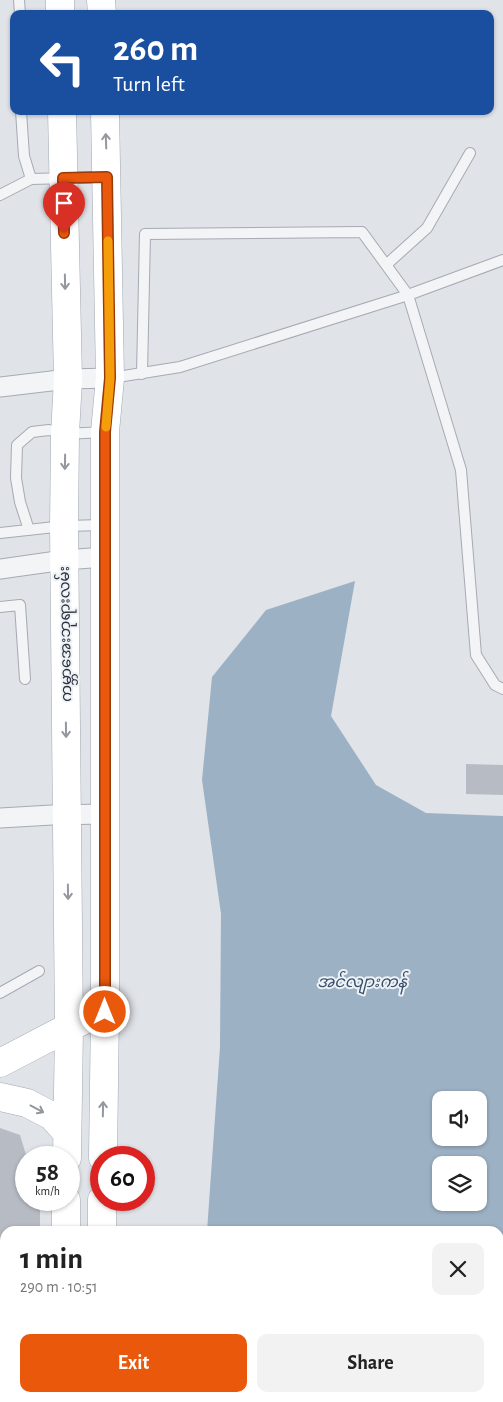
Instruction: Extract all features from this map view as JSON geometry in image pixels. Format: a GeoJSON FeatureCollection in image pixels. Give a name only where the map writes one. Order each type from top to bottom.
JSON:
{"type":"FeatureCollection","features":[{"type":"Feature","properties":{"kind":"main road","name":"ကမ္ဘာအေးဘုရားလမ်း"},"geometry":{"type":"LineString","coordinates":[[62,115],[68,379],[65,434],[64,526],[69,1026],[67,1145]]}},
{"type":"Feature","properties":{"kind":"main road"},"geometry":{"type":"LineString","coordinates":[[103,1146],[105,432],[110,378],[105,115]]}},
{"type":"Feature","properties":{"kind":"main road"},"geometry":{"type":"LineString","coordinates":[[0,1061],[69,1026],[105,1012]]}},
{"type":"Feature","properties":{"kind":"main road"},"geometry":{"type":"LineString","coordinates":[[0,1097],[28,1104],[52,1116],[67,1145]]}},
{"type":"Feature","properties":{"kind":"main road"},"geometry":{"type":"LineString","coordinates":[[66,1211],[66,1226]]}},
{"type":"Feature","properties":{"kind":"main road"},"geometry":{"type":"LineString","coordinates":[[102,1211],[102,1226]]}},
{"type":"Feature","properties":{"kind":"street"},"geometry":{"type":"LineString","coordinates":[[0,387],[68,379],[110,378]]}},
{"type":"Feature","properties":{"kind":"street"},"geometry":{"type":"LineString","coordinates":[[0,569],[64,560],[105,557]]}},
{"type":"Feature","properties":{"kind":"street"},"geometry":{"type":"LineString","coordinates":[[0,818],[104,814]]}},
{"type":"Feature","properties":{"kind":"lane"},"geometry":{"type":"LineString","coordinates":[[21,115],[24,156],[31,179]]}},
{"type":"Feature","properties":{"kind":"lane"},"geometry":{"type":"LineString","coordinates":[[386,265],[427,228],[470,153]]}},
{"type":"Feature","properties":{"kind":"lane"},"geometry":{"type":"LineString","coordinates":[[0,195],[31,179],[107,177]]}},
{"type":"Feature","properties":{"kind":"lane"},"geometry":{"type":"LineString","coordinates":[[142,374],[144,234],[362,232],[408,295],[461,470],[476,655],[495,685],[503,688]]}},
{"type":"Feature","properties":{"kind":"lane"},"geometry":{"type":"LineString","coordinates":[[110,378],[180,367],[408,295],[503,260]]}},
{"type":"Feature","properties":{"kind":"lane"},"geometry":{"type":"LineString","coordinates":[[29,530],[20,502],[16,478],[17,445],[32,432],[49,430],[65,434],[105,432]]}},
{"type":"Feature","properties":{"kind":"lane"},"geometry":{"type":"LineString","coordinates":[[0,533],[64,526],[105,525]]}},
{"type":"Feature","properties":{"kind":"lane"},"geometry":{"type":"LineString","coordinates":[[0,607],[20,605],[25,679]]}},
{"type":"Feature","properties":{"kind":"lane"},"geometry":{"type":"LineString","coordinates":[[0,993],[40,971]]}},
{"type":"Feature","properties":{"kind":"water","name":"အင်လျားကန်"},"geometry":{"type":"Polygon","coordinates":[[[355,581],[331,716],[376,785],[426,813],[503,816],[503,1226],[207,1226],[220,1047],[221,914],[202,780],[212,677],[266,610],[355,581]]]}},
{"type":"Feature","properties":{"kind":"building"},"geometry":{"type":"Polygon","coordinates":[[[466,764],[503,765],[503,795],[466,794],[466,764]]]}},
{"type":"Feature","properties":{"kind":"building"},"geometry":{"type":"Polygon","coordinates":[[[0,1128],[20,1135],[23,1146],[15,1146],[15,1211],[40,1211],[40,1226],[0,1226],[0,1128]]]}},
{"type":"Feature","properties":{"kind":"slow traffic"},"geometry":{"type":"LineString","coordinates":[[106,427],[110,378],[108,241]]}},
{"type":"Feature","properties":{"kind":"route"},"geometry":{"type":"LineString","coordinates":[[64,233],[63,178],[107,177],[110,378],[105,432],[105,1012]]}}]}
